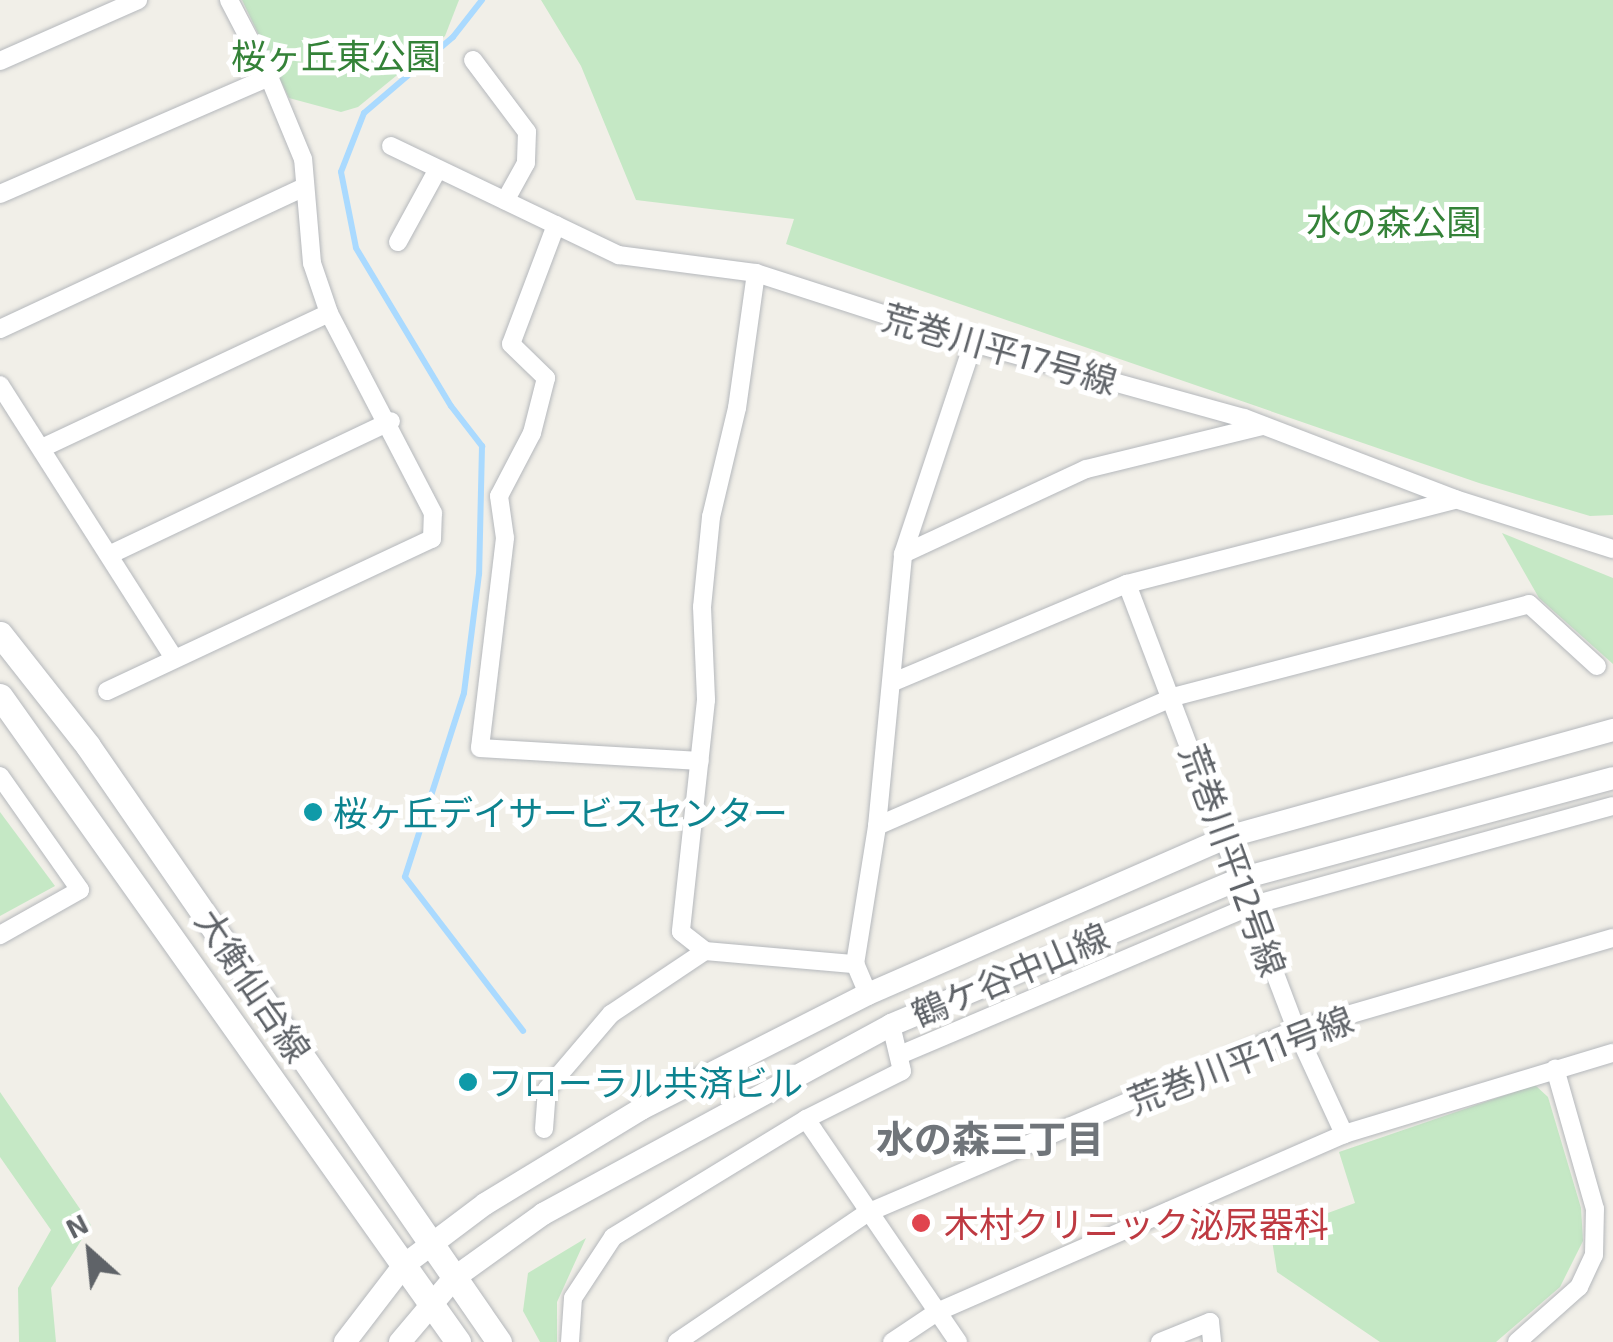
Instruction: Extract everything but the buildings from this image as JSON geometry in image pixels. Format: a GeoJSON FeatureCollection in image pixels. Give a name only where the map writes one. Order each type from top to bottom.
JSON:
{"type":"FeatureCollection","features":[{"type":"Feature","properties":{"kind":"main road","name":"大衡仙台線"},"geometry":{"type":"LineString","coordinates":[[0,634],[88,746],[500,1342]]}},
{"type":"Feature","properties":{"kind":"main road","name":"大衡仙台線"},"geometry":{"type":"LineString","coordinates":[[0,696],[458,1342]]}},
{"type":"Feature","properties":{"kind":"street"},"geometry":{"type":"LineString","coordinates":[[0,60],[138,0]]}},
{"type":"Feature","properties":{"kind":"street"},"geometry":{"type":"LineString","coordinates":[[107,691],[432,539],[433,513],[391,421],[329,313],[312,263],[303,159],[270,77],[229,0]]}},
{"type":"Feature","properties":{"kind":"street"},"geometry":{"type":"LineString","coordinates":[[473,60],[527,132],[526,163],[506,202]]}},
{"type":"Feature","properties":{"kind":"street"},"geometry":{"type":"LineString","coordinates":[[0,194],[270,77]]}},
{"type":"Feature","properties":{"kind":"street","name":"荒巻川平17号線"},"geometry":{"type":"LineString","coordinates":[[391,146],[619,255],[756,273],[973,343],[1264,426],[1455,500],[1613,549]]}},
{"type":"Feature","properties":{"kind":"street"},"geometry":{"type":"LineString","coordinates":[[398,242],[438,169]]}},
{"type":"Feature","properties":{"kind":"street"},"geometry":{"type":"LineString","coordinates":[[0,329],[304,187]]}},
{"type":"Feature","properties":{"kind":"street"},"geometry":{"type":"LineString","coordinates":[[556,226],[511,344],[546,378],[532,434],[499,496],[505,538],[480,748],[700,761]]}},
{"type":"Feature","properties":{"kind":"street"},"geometry":{"type":"LineString","coordinates":[[756,273],[737,408],[712,517],[702,606],[706,700],[681,932],[704,951],[855,964]]}},
{"type":"Feature","properties":{"kind":"street"},"geometry":{"type":"LineString","coordinates":[[42,448],[329,313]]}},
{"type":"Feature","properties":{"kind":"street"},"geometry":{"type":"LineString","coordinates":[[868,994],[855,964],[877,826],[903,554],[973,343]]}},
{"type":"Feature","properties":{"kind":"street"},"geometry":{"type":"LineString","coordinates":[[0,385],[173,657]]}},
{"type":"Feature","properties":{"kind":"street"},"geometry":{"type":"LineString","coordinates":[[110,555],[391,421]]}},
{"type":"Feature","properties":{"kind":"street"},"geometry":{"type":"LineString","coordinates":[[903,554],[1086,469],[1264,426]]}},
{"type":"Feature","properties":{"kind":"street"},"geometry":{"type":"LineString","coordinates":[[891,684],[1127,584],[1455,500]]}},
{"type":"Feature","properties":{"kind":"street","name":"荒巻川平12号線"},"geometry":{"type":"LineString","coordinates":[[1127,584],[1254,906],[1296,1030],[1344,1134]]}},
{"type":"Feature","properties":{"kind":"street"},"geometry":{"type":"LineString","coordinates":[[877,826],[1173,697],[1529,604],[1598,666]]}},
{"type":"Feature","properties":{"kind":"street"},"geometry":{"type":"LineString","coordinates":[[345,1342],[404,1265],[430,1244],[641,1109],[868,994],[1227,837],[1613,730]]}},
{"type":"Feature","properties":{"kind":"street"},"geometry":{"type":"LineString","coordinates":[[0,776],[80,890],[0,935]]}},
{"type":"Feature","properties":{"kind":"street","name":"鶴ケ谷中山線"},"geometry":{"type":"LineString","coordinates":[[400,1342],[454,1278],[617,1170],[891,1025],[1242,878],[1613,778]]}},
{"type":"Feature","properties":{"kind":"street"},"geometry":{"type":"LineString","coordinates":[[902,1054],[1254,906],[1613,806]]}},
{"type":"Feature","properties":{"kind":"street","name":"荒巻川平11号線"},"geometry":{"type":"LineString","coordinates":[[677,1342],[867,1213],[1296,1030],[1613,938]]}},
{"type":"Feature","properties":{"kind":"street"},"geometry":{"type":"LineString","coordinates":[[544,1130],[547,1089],[610,1014],[704,951]]}},
{"type":"Feature","properties":{"kind":"street"},"geometry":{"type":"LineString","coordinates":[[570,1342],[573,1298],[613,1237],[806,1119],[902,1071],[902,1054],[891,1025]]}},
{"type":"Feature","properties":{"kind":"street"},"geometry":{"type":"LineString","coordinates":[[892,1342],[937,1312],[1344,1134],[1613,1053]]}},
{"type":"Feature","properties":{"kind":"street"},"geometry":{"type":"LineString","coordinates":[[1518,1342],[1580,1287],[1594,1255],[1594,1209],[1555,1068]]}},
{"type":"Feature","properties":{"kind":"street"},"geometry":{"type":"LineString","coordinates":[[806,1119],[958,1342]]}},
{"type":"Feature","properties":{"kind":"street"},"geometry":{"type":"LineString","coordinates":[[1160,1342],[1210,1322],[1212,1342]]}},
{"type":"Feature","properties":{"kind":"green space","name":"桜ヶ丘東公園"},"geometry":{"type":"Polygon","coordinates":[[[242,0],[459,0],[445,36],[358,107],[341,112],[289,98],[242,0]]]}},
{"type":"Feature","properties":{"kind":"green space","name":"水の森公園"},"geometry":{"type":"Polygon","coordinates":[[[541,0],[1613,0],[1613,515],[1590,516],[1479,483],[786,244],[794,219],[636,200],[581,66],[541,0]]]}},
{"type":"Feature","properties":{"kind":"green space"},"geometry":{"type":"Polygon","coordinates":[[[1502,533],[1613,578],[1613,664],[1539,598],[1502,533]]]}},
{"type":"Feature","properties":{"kind":"green space"},"geometry":{"type":"Polygon","coordinates":[[[0,812],[55,886],[0,916],[0,812]]]}},
{"type":"Feature","properties":{"kind":"green space"},"geometry":{"type":"Polygon","coordinates":[[[1535,1085],[1548,1097],[1581,1208],[1583,1241],[1560,1287],[1496,1342],[1380,1342],[1277,1272],[1271,1234],[1355,1203],[1339,1152],[1535,1085]]]}},
{"type":"Feature","properties":{"kind":"green space"},"geometry":{"type":"Polygon","coordinates":[[[0,1092],[91,1225],[51,1288],[56,1342],[19,1342],[18,1288],[51,1230],[0,1157],[0,1092]]]}},
{"type":"Feature","properties":{"kind":"green space"},"geometry":{"type":"Polygon","coordinates":[[[586,1238],[557,1302],[557,1342],[540,1342],[523,1311],[528,1273],[586,1238]]]}},
{"type":"Feature","properties":{"kind":"waterway"},"geometry":{"type":"LineString","coordinates":[[482,0],[453,37],[364,113],[341,172],[356,248],[451,406],[482,446],[479,574],[464,693],[405,877],[523,1031]]}},
{"type":"Feature","properties":{"kind":"place","name":"桜ヶ丘デイサービスセンター"},"geometry":{"type":"Point","coordinates":[313,812]}},
{"type":"Feature","properties":{"kind":"place","name":"フローラル共済ビル"},"geometry":{"type":"Point","coordinates":[468,1082]}},
{"type":"Feature","properties":{"kind":"place","name":"木村クリニック泌尿器科"},"geometry":{"type":"Point","coordinates":[921,1223]}},
{"type":"Feature","properties":{"kind":"district","name":"水の森三丁目"},"geometry":{"type":"Point","coordinates":[990,1139]}}]}
